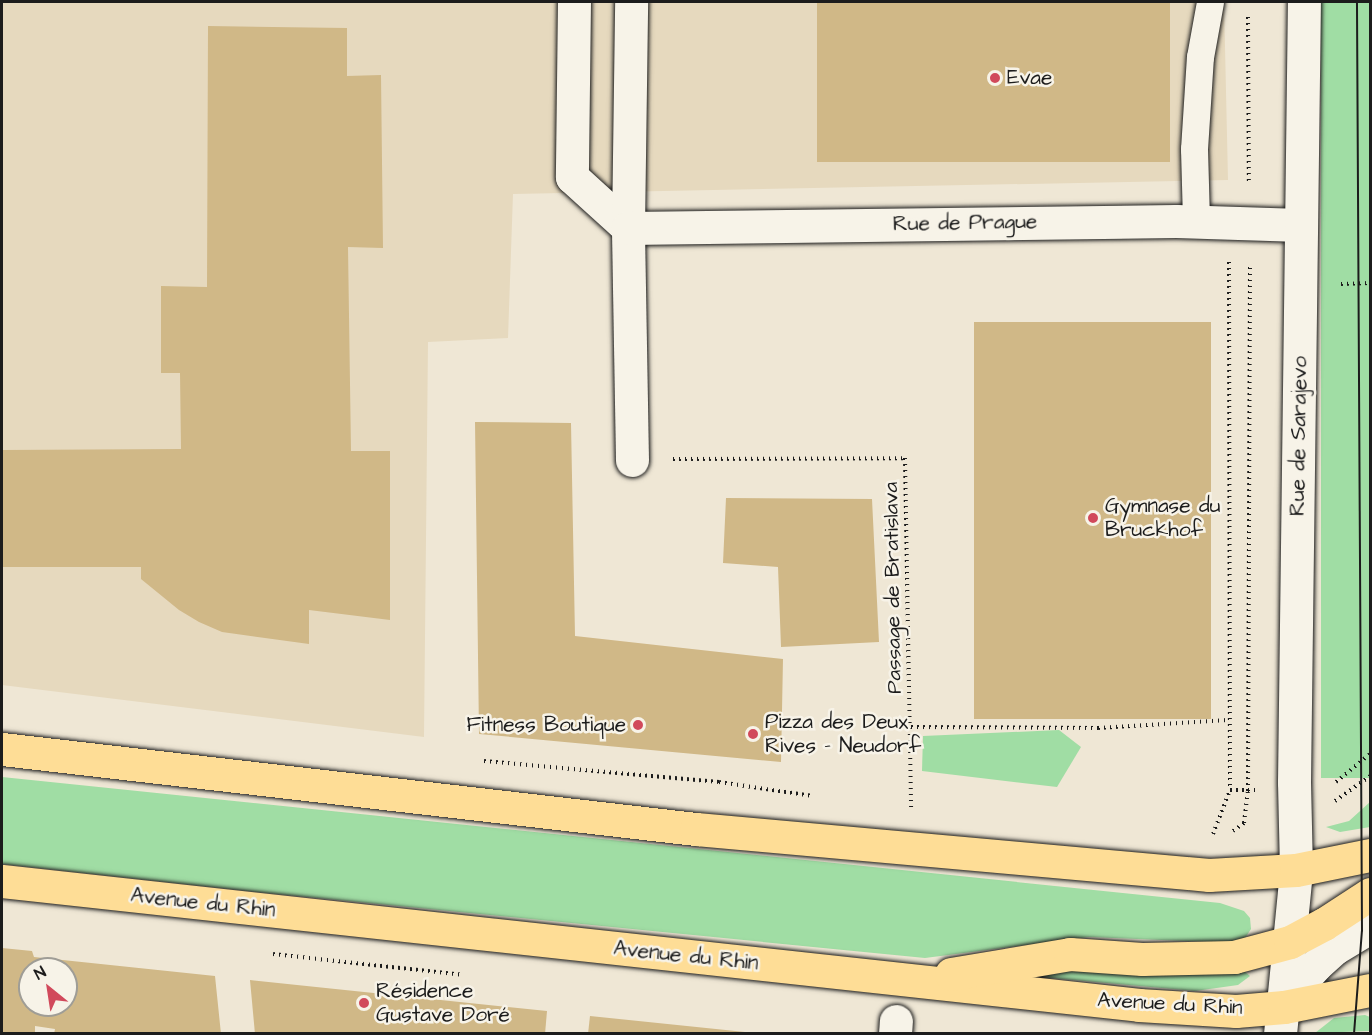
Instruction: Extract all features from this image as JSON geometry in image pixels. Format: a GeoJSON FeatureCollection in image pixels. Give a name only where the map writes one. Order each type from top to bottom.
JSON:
{"type":"FeatureCollection","features":[{"type":"Feature","properties":{"kind":"main road"},"geometry":{"type":"LineString","coordinates":[[2,749],[696,829],[1221,876],[1296,870],[1371,855]]}},
{"type":"Feature","properties":{"kind":"main road","name":"Avenue du Rhin"},"geometry":{"type":"LineString","coordinates":[[2,881],[911,981],[1167,1007],[1236,1011],[1282,1020],[1371,990]]}},
{"type":"Feature","properties":{"kind":"main road"},"geometry":{"type":"LineString","coordinates":[[911,981],[1070,954],[1143,959],[1234,957],[1290,942],[1324,924],[1371,894]]}},
{"type":"Feature","properties":{"kind":"street"},"geometry":{"type":"LineString","coordinates":[[574,2],[572,177],[628,228]]}},
{"type":"Feature","properties":{"kind":"street"},"geometry":{"type":"LineString","coordinates":[[631,2],[628,228],[632,460]]}},
{"type":"Feature","properties":{"kind":"street","name":"Rue de Sarajevo"},"geometry":{"type":"LineString","coordinates":[[1282,1020],[1296,870],[1294,782],[1304,2]]}},
{"type":"Feature","properties":{"kind":"street","name":"Rue de Prague"},"geometry":{"type":"LineString","coordinates":[[628,228],[1196,220],[1301,225]]}},
{"type":"Feature","properties":{"kind":"street"},"geometry":{"type":"LineString","coordinates":[[1282,1020],[1298,985],[1316,965],[1335,948],[1371,927]]}},
{"type":"Feature","properties":{"kind":"lane"},"geometry":{"type":"LineString","coordinates":[[1196,220],[1194,149],[1200,57],[1210,2]]}},
{"type":"Feature","properties":{"kind":"path"},"geometry":{"type":"LineString","coordinates":[[1248,13],[1240,221],[1228,720],[1230,790],[1248,791]]}},
{"type":"Feature","properties":{"kind":"path"},"geometry":{"type":"LineString","coordinates":[[1230,834],[1244,823],[1248,791],[1240,221]]}},
{"type":"Feature","properties":{"kind":"path","name":"Passage de Bratislava"},"geometry":{"type":"LineString","coordinates":[[632,460],[905,458],[911,810]]}},
{"type":"Feature","properties":{"kind":"path"},"geometry":{"type":"LineString","coordinates":[[911,727],[1098,728],[1228,720]]}},
{"type":"Feature","properties":{"kind":"path"},"geometry":{"type":"LineString","coordinates":[[472,760],[719,782],[821,797]]}},
{"type":"Feature","properties":{"kind":"path"},"geometry":{"type":"LineString","coordinates":[[900,808],[923,811]]}},
{"type":"Feature","properties":{"kind":"path"},"geometry":{"type":"LineString","coordinates":[[1211,838],[1223,839]]}},
{"type":"Feature","properties":{"kind":"shaded area"},"geometry":{"type":"Polygon","coordinates":[[[2,2],[1224,2],[1228,180],[513,194],[508,338],[428,342],[424,737],[2,685],[2,2]]]}},
{"type":"Feature","properties":{"kind":"green space"},"geometry":{"type":"Polygon","coordinates":[[[1321,2],[1370,2],[1370,778],[1321,778],[1321,2]]]}},
{"type":"Feature","properties":{"kind":"green space"},"geometry":{"type":"Polygon","coordinates":[[[1059,730],[1081,747],[1057,787],[922,771],[923,736],[1059,730]]]}},
{"type":"Feature","properties":{"kind":"green space"},"geometry":{"type":"Polygon","coordinates":[[[2,777],[1220,903],[1244,911],[1250,918],[1251,929],[1245,938],[1234,943],[1089,937],[925,958],[247,891],[2,864],[2,777]]]}},
{"type":"Feature","properties":{"kind":"green space"},"geometry":{"type":"Polygon","coordinates":[[[1370,802],[1370,827],[1340,832],[1326,827],[1349,821],[1370,802]]]}},
{"type":"Feature","properties":{"kind":"green space"},"geometry":{"type":"Polygon","coordinates":[[[1040,970],[1244,971],[1250,976],[1238,985],[1195,991],[1040,977],[1040,970]]]}},
{"type":"Feature","properties":{"kind":"green space"},"geometry":{"type":"Polygon","coordinates":[[[1365,1015],[1370,1017],[1370,1031],[1315,1033],[1334,1018],[1365,1015]]]}},
{"type":"Feature","properties":{"kind":"building","name":"Evae"},"geometry":{"type":"Polygon","coordinates":[[[817,2],[1170,2],[1170,162],[817,162],[817,2]]]}},
{"type":"Feature","properties":{"kind":"building"},"geometry":{"type":"Polygon","coordinates":[[[208,26],[347,28],[347,76],[381,75],[383,248],[348,247],[351,451],[390,451],[390,620],[309,610],[309,644],[222,632],[199,622],[179,610],[141,579],[141,567],[2,567],[2,450],[181,449],[180,373],[161,373],[161,286],[207,287],[208,26]]]}},
{"type":"Feature","properties":{"kind":"building","name":"Gymnase du Bruckhof"},"geometry":{"type":"Polygon","coordinates":[[[974,322],[1211,322],[1211,719],[974,719],[974,322]]]}},
{"type":"Feature","properties":{"kind":"building"},"geometry":{"type":"Polygon","coordinates":[[[475,422],[571,423],[575,636],[783,659],[781,762],[479,734],[475,422]]]}},
{"type":"Feature","properties":{"kind":"building"},"geometry":{"type":"Polygon","coordinates":[[[726,498],[872,499],[879,642],[781,647],[778,567],[723,563],[726,498]]]}},
{"type":"Feature","properties":{"kind":"building"},"geometry":{"type":"Polygon","coordinates":[[[2,948],[32,951],[34,957],[18,957],[18,1017],[78,1017],[78,962],[215,976],[221,1034],[54,1034],[55,1029],[35,1026],[35,1034],[2,1034],[2,948]]]}},
{"type":"Feature","properties":{"kind":"building","name":"Résidence Gustave Doré"},"geometry":{"type":"Polygon","coordinates":[[[250,980],[547,1011],[545,1034],[255,1034],[250,980]]]}},
{"type":"Feature","properties":{"kind":"building"},"geometry":{"type":"Polygon","coordinates":[[[590,1016],[745,1032],[745,1034],[588,1034],[590,1016]]]}},
{"type":"Feature","properties":{"kind":"tram line"},"geometry":{"type":"LineString","coordinates":[[1354,1034],[1362,931],[1357,2]]}},
{"type":"Feature","properties":{"kind":"place","name":"Evae"},"geometry":{"type":"Point","coordinates":[995,78]}},
{"type":"Feature","properties":{"kind":"place","name":"Gymnase du Bruckhof"},"geometry":{"type":"Point","coordinates":[1093,518]}},
{"type":"Feature","properties":{"kind":"place","name":"Fitness Boutique"},"geometry":{"type":"Point","coordinates":[638,725]}},
{"type":"Feature","properties":{"kind":"place","name":"Pizza des Deux Rives - Neudorf"},"geometry":{"type":"Point","coordinates":[753,734]}},
{"type":"Feature","properties":{"kind":"place","name":"Résidence Gustave Doré"},"geometry":{"type":"Point","coordinates":[364,1003]}}]}
